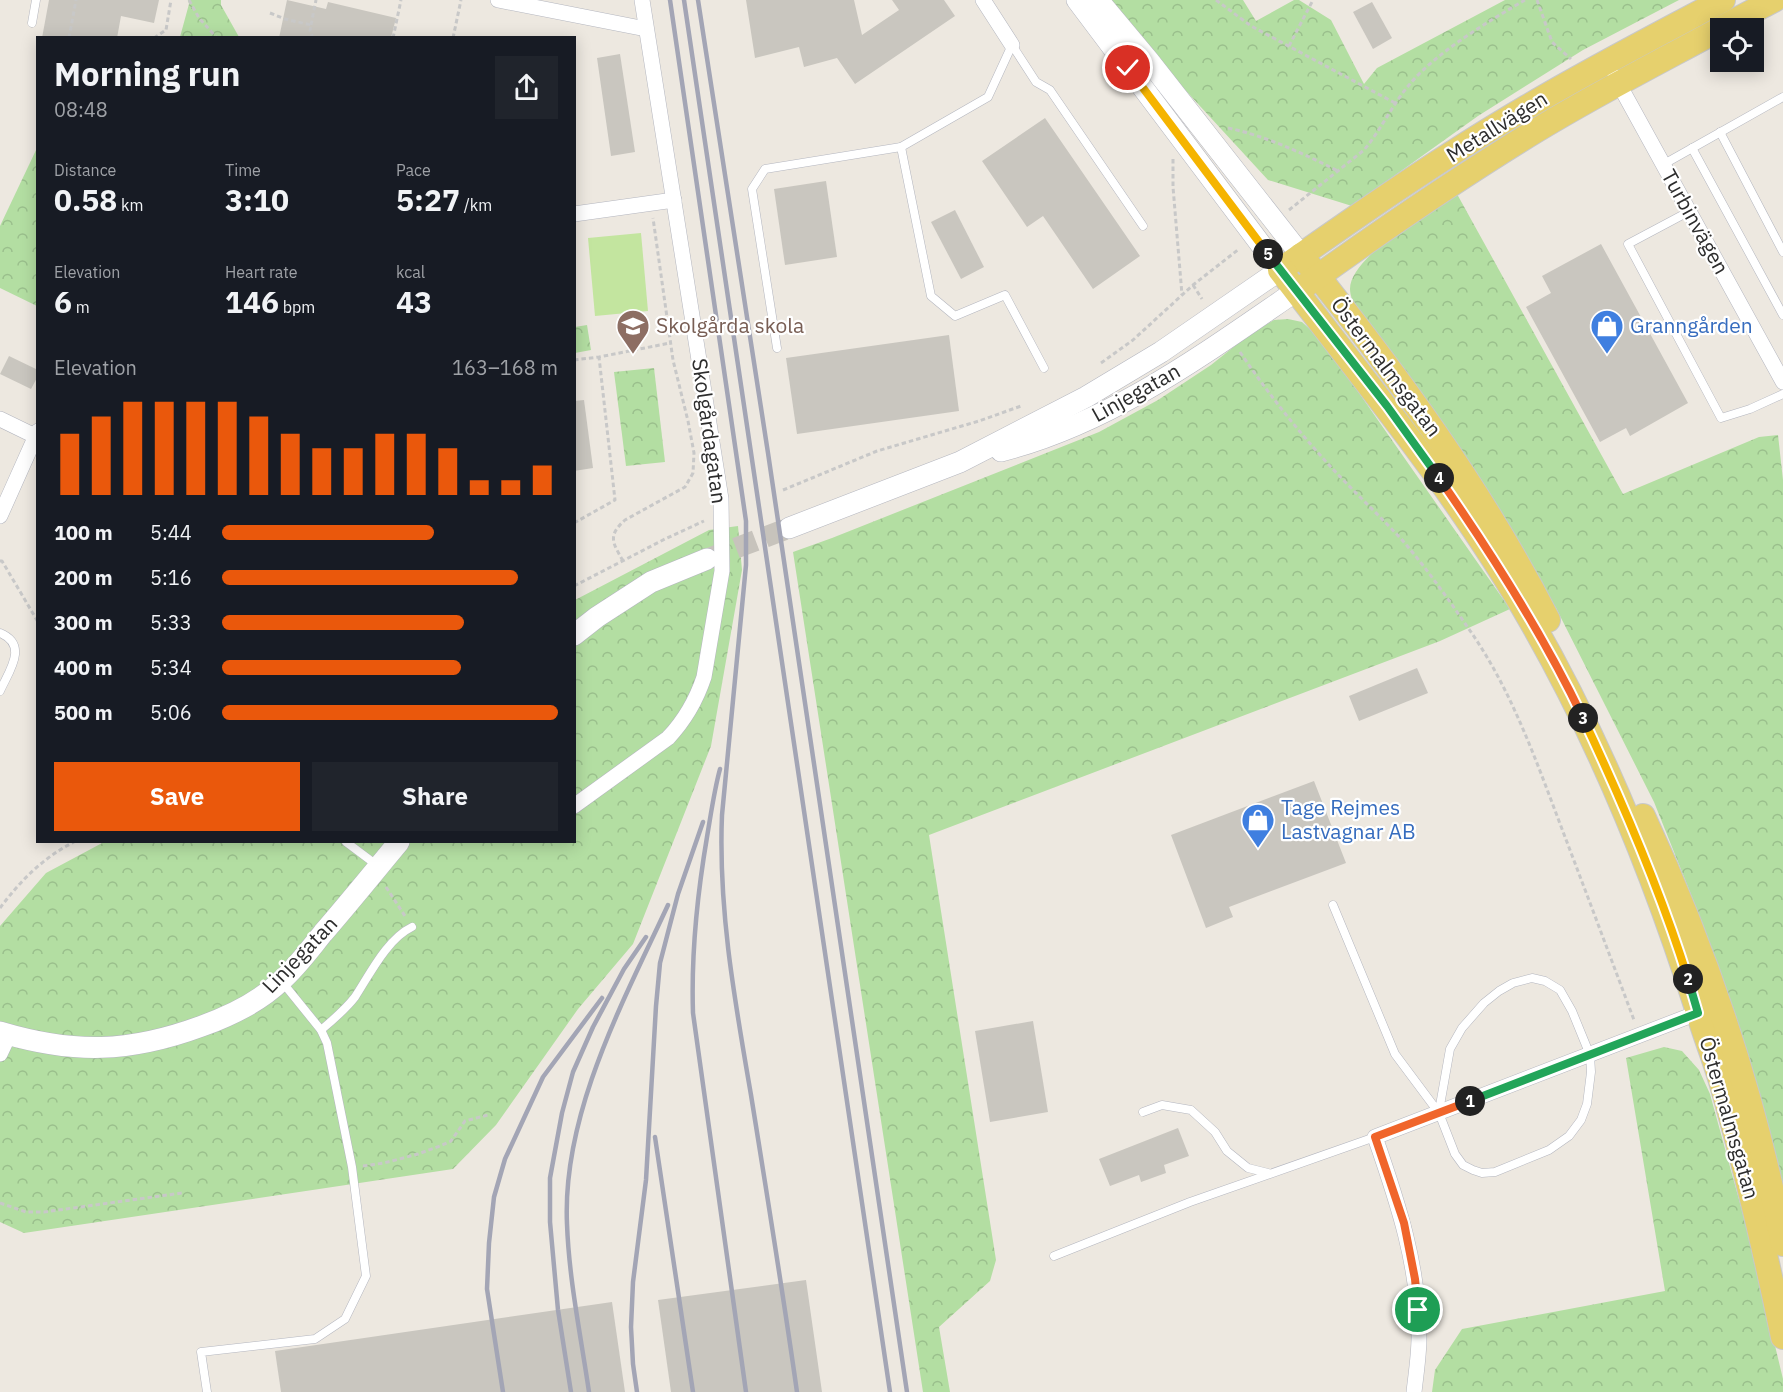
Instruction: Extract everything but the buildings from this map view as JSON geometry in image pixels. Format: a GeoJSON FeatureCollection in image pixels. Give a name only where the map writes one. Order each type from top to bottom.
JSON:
{"type":"FeatureCollection","features":[{"type":"Feature","properties":{"kind":"main road","name":"Metallvägen"},"geometry":{"type":"LineString","coordinates":[[1280,270],[1525,108],[1723,0]]}},
{"type":"Feature","properties":{"kind":"main road","name":"Metallvägen"},"geometry":{"type":"LineString","coordinates":[[1741,18],[1774,0]]}},
{"type":"Feature","properties":{"kind":"main road","name":"Metallvägen"},"geometry":{"type":"LineString","coordinates":[[1296,291],[1490,159],[1619,83],[1710,35]]}},
{"type":"Feature","properties":{"kind":"main road","name":"Östermalmsgatan"},"geometry":{"type":"LineString","coordinates":[[1301,255],[1406,392],[1480,499],[1517,562],[1590,703],[1667,866],[1705,961],[1709,1009],[1724,1089],[1762,1240],[1783,1337]]}},
{"type":"Feature","properties":{"kind":"main road","name":"Östermalmsgatan"},"geometry":{"type":"LineString","coordinates":[[1280,270],[1387,406],[1464,513],[1531,621],[1578,708],[1614,785],[1650,873],[1684,968],[1709,1009],[1745,1083],[1783,1244]]}},
{"type":"Feature","properties":{"kind":"street"},"geometry":{"type":"LineString","coordinates":[[498,0],[646,29]]}},
{"type":"Feature","properties":{"kind":"street","name":"Skolgårdagatan"},"geometry":{"type":"LineString","coordinates":[[576,805],[668,738],[690,711],[704,677],[720,587],[723,546],[720,499],[642,0]]}},
{"type":"Feature","properties":{"kind":"street"},"geometry":{"type":"LineString","coordinates":[[982,0],[1012,45]]}},
{"type":"Feature","properties":{"kind":"street","name":"Östermalmsgatan"},"geometry":{"type":"LineString","coordinates":[[1077,0],[1280,270]]}},
{"type":"Feature","properties":{"kind":"street","name":"Östermalmsgatan"},"geometry":{"type":"LineString","coordinates":[[1098,0],[1149,61],[1301,255]]}},
{"type":"Feature","properties":{"kind":"street","name":"Turbinvägen"},"geometry":{"type":"LineString","coordinates":[[1607,62],[1783,382]]}},
{"type":"Feature","properties":{"kind":"street"},"geometry":{"type":"LineString","coordinates":[[576,214],[674,200]]}},
{"type":"Feature","properties":{"kind":"street","name":"Linjegatan"},"geometry":{"type":"LineString","coordinates":[[789,528],[960,462],[1086,397],[1187,334],[1280,270]]}},
{"type":"Feature","properties":{"kind":"street","name":"Linjegatan"},"geometry":{"type":"LineString","coordinates":[[960,462],[1022,446],[1090,419],[1168,377],[1296,291]]}},
{"type":"Feature","properties":{"kind":"street"},"geometry":{"type":"LineString","coordinates":[[0,419],[36,433],[0,516]]}},
{"type":"Feature","properties":{"kind":"street"},"geometry":{"type":"LineString","coordinates":[[576,633],[606,610],[651,582],[707,559]]}},
{"type":"Feature","properties":{"kind":"street","name":"Linjegatan"},"geometry":{"type":"LineString","coordinates":[[4,1034],[69,1047],[97,1049],[146,1043],[182,1034],[230,1015],[281,981],[398,843]]}},
{"type":"Feature","properties":{"kind":"street"},"geometry":{"type":"LineString","coordinates":[[1414,1392],[1419,1339],[1415,1279],[1404,1223],[1375,1137],[1709,1009]]}},
{"type":"Feature","properties":{"kind":"street"},"geometry":{"type":"LineString","coordinates":[[0,1054],[4,1034]]}},
{"type":"Feature","properties":{"kind":"lane"},"geometry":{"type":"LineString","coordinates":[[32,23],[36,0]]}},
{"type":"Feature","properties":{"kind":"lane"},"geometry":{"type":"LineString","coordinates":[[777,348],[752,189],[765,169],[901,147],[988,97],[1012,45]]}},
{"type":"Feature","properties":{"kind":"lane"},"geometry":{"type":"LineString","coordinates":[[1012,45],[1036,81],[1050,90],[1143,226]]}},
{"type":"Feature","properties":{"kind":"lane"},"geometry":{"type":"LineString","coordinates":[[1664,164],[1783,97]]}},
{"type":"Feature","properties":{"kind":"lane"},"geometry":{"type":"LineString","coordinates":[[1720,132],[1783,252]]}},
{"type":"Feature","properties":{"kind":"lane"},"geometry":{"type":"LineString","coordinates":[[901,147],[932,296],[955,316],[1005,295],[1044,368]]}},
{"type":"Feature","properties":{"kind":"lane"},"geometry":{"type":"LineString","coordinates":[[1692,148],[1783,315]]}},
{"type":"Feature","properties":{"kind":"lane"},"geometry":{"type":"LineString","coordinates":[[1690,211],[1628,244],[1721,418],[1750,410],[1783,394]]}},
{"type":"Feature","properties":{"kind":"lane"},"geometry":{"type":"LineString","coordinates":[[0,633],[12,641],[16,656],[0,691]]}},
{"type":"Feature","properties":{"kind":"lane"},"geometry":{"type":"LineString","coordinates":[[347,843],[379,867]]}},
{"type":"Feature","properties":{"kind":"lane"},"geometry":{"type":"LineString","coordinates":[[1333,905],[1395,1054],[1439,1113],[1455,1154],[1463,1165],[1482,1173],[1495,1172],[1549,1150],[1569,1136],[1581,1120],[1587,1104],[1591,1072],[1590,1055],[1572,1011],[1560,990],[1545,981],[1532,978],[1513,983],[1499,991],[1484,1003],[1462,1028],[1450,1049],[1439,1113]]}},
{"type":"Feature","properties":{"kind":"lane"},"geometry":{"type":"LineString","coordinates":[[321,1030],[354,998],[392,943],[404,931],[412,927]]}},
{"type":"Feature","properties":{"kind":"lane"},"geometry":{"type":"LineString","coordinates":[[207,1392],[201,1352],[315,1339],[345,1319],[366,1276],[352,1167],[327,1043],[321,1030],[281,981]]}},
{"type":"Feature","properties":{"kind":"lane"},"geometry":{"type":"LineString","coordinates":[[1143,1112],[1162,1105],[1191,1110],[1215,1132],[1227,1151],[1248,1168],[1269,1173]]}},
{"type":"Feature","properties":{"kind":"lane"},"geometry":{"type":"LineString","coordinates":[[1054,1256],[1269,1173],[1375,1137]]}},
{"type":"Feature","properties":{"kind":"path"},"geometry":{"type":"LineString","coordinates":[[69,36],[76,0]]}},
{"type":"Feature","properties":{"kind":"path"},"geometry":{"type":"LineString","coordinates":[[157,36],[166,30],[171,0]]}},
{"type":"Feature","properties":{"kind":"path"},"geometry":{"type":"LineString","coordinates":[[189,0],[199,18],[215,36]]}},
{"type":"Feature","properties":{"kind":"path"},"geometry":{"type":"LineString","coordinates":[[313,36],[310,25],[316,0]]}},
{"type":"Feature","properties":{"kind":"path"},"geometry":{"type":"LineString","coordinates":[[393,36],[401,0]]}},
{"type":"Feature","properties":{"kind":"path"},"geometry":{"type":"LineString","coordinates":[[453,36],[461,0]]}},
{"type":"Feature","properties":{"kind":"path"},"geometry":{"type":"LineString","coordinates":[[1216,0],[1251,26],[1395,103]]}},
{"type":"Feature","properties":{"kind":"path"},"geometry":{"type":"LineString","coordinates":[[1289,46],[1313,0]]}},
{"type":"Feature","properties":{"kind":"path"},"geometry":{"type":"LineString","coordinates":[[1286,213],[1372,141],[1395,103],[1426,68],[1490,21],[1525,0]]}},
{"type":"Feature","properties":{"kind":"path"},"geometry":{"type":"LineString","coordinates":[[1537,0],[1552,42],[1573,61],[1582,75]]}},
{"type":"Feature","properties":{"kind":"path"},"geometry":{"type":"LineString","coordinates":[[270,13],[310,25]]}},
{"type":"Feature","properties":{"kind":"path"},"geometry":{"type":"LineString","coordinates":[[1220,126],[1251,133],[1304,154],[1338,171]]}},
{"type":"Feature","properties":{"kind":"path"},"geometry":{"type":"LineString","coordinates":[[1173,157],[1173,188],[1182,295]]}},
{"type":"Feature","properties":{"kind":"path"},"geometry":{"type":"LineString","coordinates":[[623,561],[613,538],[614,532],[625,520],[685,487],[693,473],[694,453],[670,343],[651,203]]}},
{"type":"Feature","properties":{"kind":"path"},"geometry":{"type":"LineString","coordinates":[[1095,367],[1133,339],[1193,285],[1245,243]]}},
{"type":"Feature","properties":{"kind":"path"},"geometry":{"type":"LineString","coordinates":[[1193,285],[1204,302]]}},
{"type":"Feature","properties":{"kind":"path"},"geometry":{"type":"LineString","coordinates":[[576,360],[670,343]]}},
{"type":"Feature","properties":{"kind":"path"},"geometry":{"type":"LineString","coordinates":[[1239,352],[1298,430],[1409,549],[1474,637],[1499,679],[1523,730],[1552,803],[1640,1036]]}},
{"type":"Feature","properties":{"kind":"path"},"geometry":{"type":"LineString","coordinates":[[576,522],[615,500],[599,357]]}},
{"type":"Feature","properties":{"kind":"path"},"geometry":{"type":"LineString","coordinates":[[783,490],[877,451],[979,421],[1029,402]]}},
{"type":"Feature","properties":{"kind":"path"},"geometry":{"type":"LineString","coordinates":[[576,585],[709,519]]}},
{"type":"Feature","properties":{"kind":"path"},"geometry":{"type":"LineString","coordinates":[[0,561],[36,619]]}},
{"type":"Feature","properties":{"kind":"path"},"geometry":{"type":"LineString","coordinates":[[0,908],[35,868],[55,851],[72,843]]}},
{"type":"Feature","properties":{"kind":"path"},"geometry":{"type":"LineString","coordinates":[[352,1167],[384,1163],[418,1154],[451,1141],[465,1121],[488,1115]]}},
{"type":"Feature","properties":{"kind":"path"},"geometry":{"type":"LineString","coordinates":[[0,1203],[26,1212],[44,1212],[182,1193]]}},
{"type":"Feature","properties":{"kind":"green space"},"geometry":{"type":"Polygon","coordinates":[[[188,0],[221,0],[221,5],[238,36],[180,36],[189,4],[188,0]]]}},
{"type":"Feature","properties":{"kind":"green space"},"geometry":{"type":"Polygon","coordinates":[[[1107,0],[1243,0],[1256,21],[1294,0],[1299,0],[1331,20],[1364,84],[1377,68],[1505,0],[1679,0],[1583,50],[1478,116],[1352,206],[1268,180],[1153,55],[1107,0]]]}},
{"type":"Feature","properties":{"kind":"green space"},"geometry":{"type":"Polygon","coordinates":[[[36,150],[36,306],[0,288],[0,226],[36,150]]]}},
{"type":"Feature","properties":{"kind":"green space"},"geometry":{"type":"Polygon","coordinates":[[[1457,194],[1623,494],[1759,437],[1778,435],[1783,480],[1783,1196],[1734,1012],[1702,922],[1654,802],[1556,608],[1504,519],[1355,307],[1352,298],[1350,289],[1353,276],[1377,249],[1411,223],[1457,194]]]}},
{"type":"Feature","properties":{"kind":"green space"},"geometry":{"type":"Polygon","coordinates":[[[641,233],[648,311],[595,316],[588,238],[641,233]]]}},
{"type":"Feature","properties":{"kind":"green space"},"geometry":{"type":"Polygon","coordinates":[[[1288,319],[1302,322],[1314,333],[1352,383],[1510,609],[1440,641],[929,835],[996,1260],[990,1281],[939,1327],[950,1392],[923,1392],[793,552],[1099,432],[1158,400],[1211,365],[1251,333],[1274,320],[1288,319]]]}},
{"type":"Feature","properties":{"kind":"green space"},"geometry":{"type":"Polygon","coordinates":[[[587,325],[591,350],[576,353],[576,327],[587,325]]]}},
{"type":"Feature","properties":{"kind":"green space"},"geometry":{"type":"Polygon","coordinates":[[[654,368],[665,462],[626,466],[614,372],[654,368]]]}},
{"type":"Feature","properties":{"kind":"green space"},"geometry":{"type":"Polygon","coordinates":[[[738,526],[742,570],[711,746],[633,944],[578,1009],[496,1125],[453,1169],[24,1233],[0,1222],[0,926],[46,873],[102,843],[576,843],[576,599],[709,530],[738,526]]]}},
{"type":"Feature","properties":{"kind":"green space"},"geometry":{"type":"Polygon","coordinates":[[[1664,1047],[1682,1051],[1699,1070],[1710,1094],[1746,1225],[1783,1379],[1783,1392],[1432,1392],[1435,1370],[1462,1329],[1665,1291],[1626,1058],[1664,1047]]]}},
{"type":"Feature","properties":{"kind":"tunnel"},"geometry":{"type":"LineString","coordinates":[[707,559],[789,528]]}},
{"type":"Feature","properties":{"kind":"railway"},"geometry":{"type":"LineString","coordinates":[[670,0],[746,521],[746,565],[722,815],[721,850],[725,920],[797,1392]]}},
{"type":"Feature","properties":{"kind":"railway"},"geometry":{"type":"LineString","coordinates":[[684,0],[890,1392]]}},
{"type":"Feature","properties":{"kind":"railway"},"geometry":{"type":"LineString","coordinates":[[698,0],[768,453],[907,1392]]}},
{"type":"Feature","properties":{"kind":"railway"},"geometry":{"type":"LineString","coordinates":[[720,769],[703,859],[698,903],[693,968],[693,1013],[746,1392]]}},
{"type":"Feature","properties":{"kind":"railway"},"geometry":{"type":"LineString","coordinates":[[637,1392],[631,1327],[633,1282],[646,1180],[660,963],[678,894],[703,822]]}},
{"type":"Feature","properties":{"kind":"railway"},"geometry":{"type":"LineString","coordinates":[[589,1392],[568,1245],[568,1183],[574,1141],[599,1060],[668,905]]}},
{"type":"Feature","properties":{"kind":"railway"},"geometry":{"type":"LineString","coordinates":[[571,1392],[558,1310],[550,1222],[550,1178],[562,1113],[573,1072],[593,1027],[624,969],[646,937]]}},
{"type":"Feature","properties":{"kind":"railway"},"geometry":{"type":"LineString","coordinates":[[503,1392],[487,1289],[494,1197],[505,1159],[543,1077],[602,998]]}},
{"type":"Feature","properties":{"kind":"railway"},"geometry":{"type":"LineString","coordinates":[[655,1137],[693,1392]]}},
{"type":"Feature","properties":{"kind":"place","name":"Skolgårda skola"},"geometry":{"type":"Point","coordinates":[633,355]}},
{"type":"Feature","properties":{"kind":"place","name":"Granngården"},"geometry":{"type":"Point","coordinates":[1607,355]}},
{"type":"Feature","properties":{"kind":"place","name":"Tage Rejmes Lastvagnar AB"},"geometry":{"type":"Point","coordinates":[1258,849]}},
{"type":"Feature","properties":{"kind":"route"},"geometry":{"type":"LineString","coordinates":[[1128,68],[1296,291],[1387,406],[1464,513],[1502,572],[1578,708],[1614,785],[1650,873],[1698,1013],[1375,1137],[1404,1223],[1415,1279],[1418,1310]]}}]}
